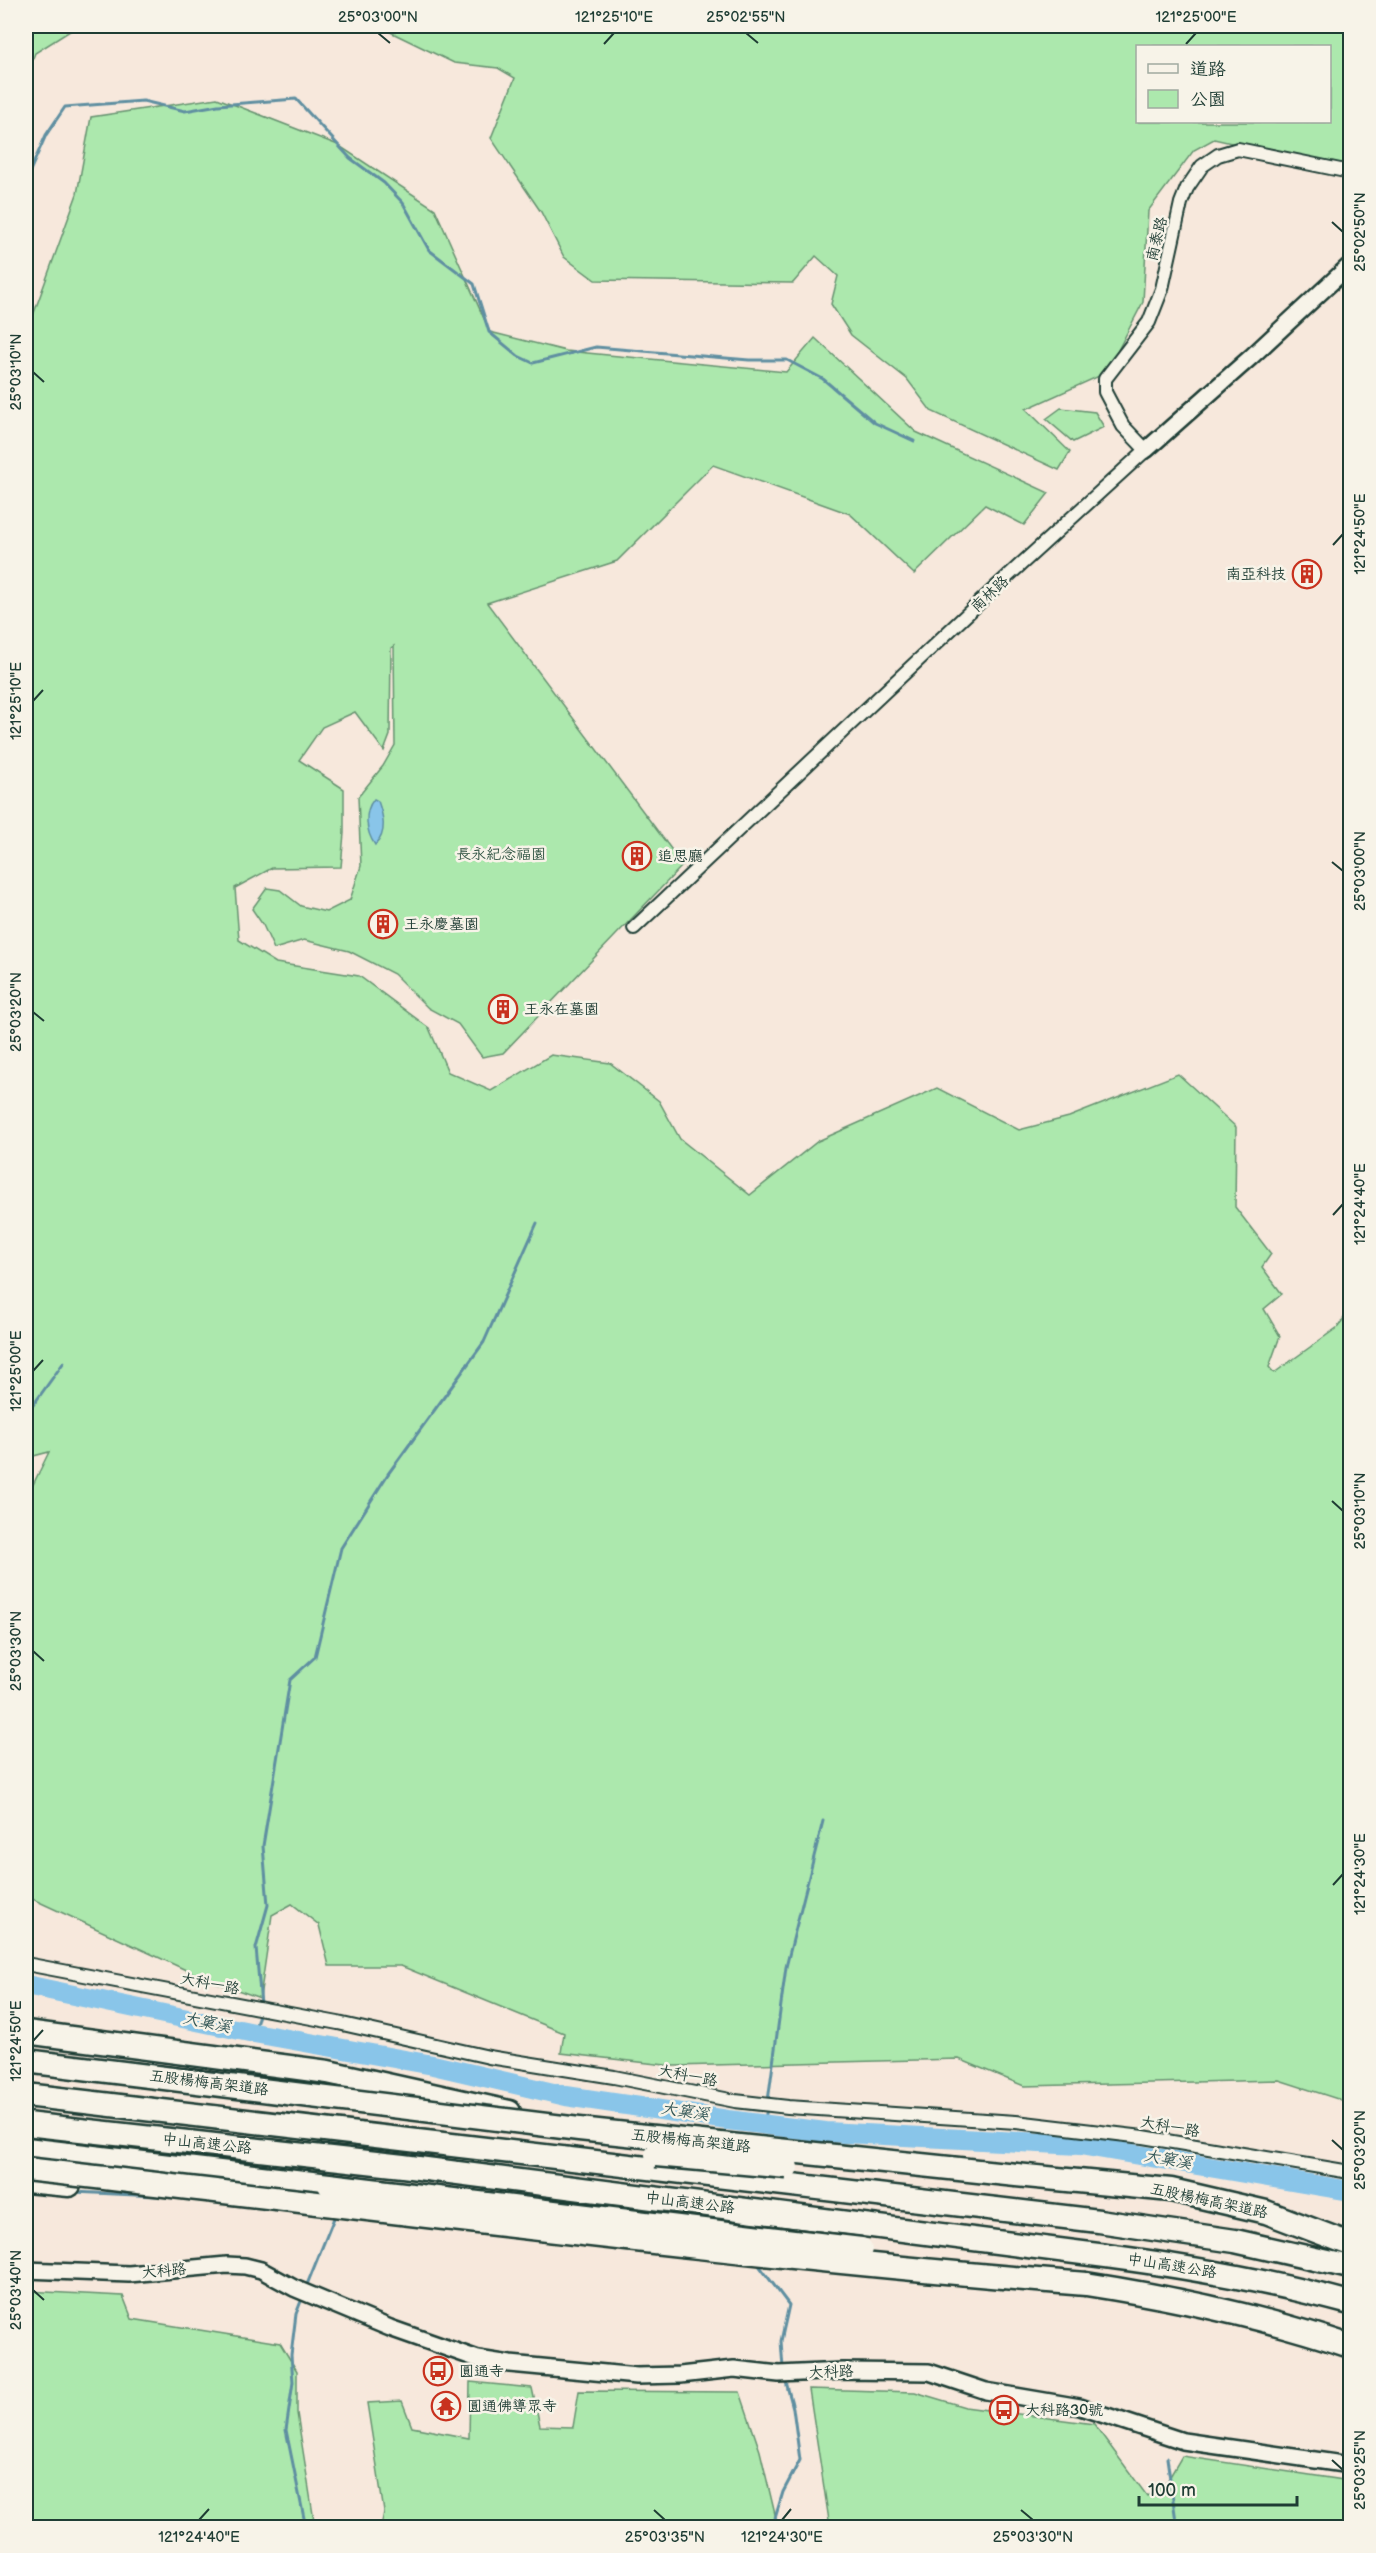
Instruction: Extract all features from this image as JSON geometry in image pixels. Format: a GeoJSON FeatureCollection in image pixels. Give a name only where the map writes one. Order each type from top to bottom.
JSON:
{"type":"FeatureCollection","features":[{"type":"Feature","properties":{"kind":"highway"},"geometry":{"type":"LineString","coordinates":[[26,2032],[328,2072],[766,2172],[879,2195]]}},
{"type":"Feature","properties":{"kind":"highway","name":"五股楊梅高架道路"},"geometry":{"type":"LineString","coordinates":[[26,2061],[579,2129],[1171,2190],[1266,2212],[1350,2244]]}},
{"type":"Feature","properties":{"kind":"highway"},"geometry":{"type":"LineString","coordinates":[[26,2082],[656,2155],[848,2172],[1016,2175]]}},
{"type":"Feature","properties":{"kind":"highway","name":"中山高速公路"},"geometry":{"type":"LineString","coordinates":[[26,2095],[1099,2221],[1234,2241],[1350,2267]]}},
{"type":"Feature","properties":{"kind":"highway","name":"中山高速公路"},"geometry":{"type":"LineString","coordinates":[[26,2124],[403,2166],[1194,2268],[1298,2289],[1350,2303]]}},
{"type":"Feature","properties":{"kind":"highway"},"geometry":{"type":"LineString","coordinates":[[26,2149],[935,2258],[1223,2309],[1350,2346]]}},
{"type":"Feature","properties":{"kind":"highway"},"geometry":{"type":"LineString","coordinates":[[26,2169],[734,2251],[913,2270],[1086,2284]]}},
{"type":"Feature","properties":{"kind":"highway"},"geometry":{"type":"LineString","coordinates":[[26,2181],[318,2209],[464,2213],[604,2209],[791,2216]]}},
{"type":"Feature","properties":{"kind":"street","name":"南泰路"},"geometry":{"type":"LineString","coordinates":[[1146,450],[1123,426],[1105,392],[1105,379],[1149,322],[1162,290],[1181,203],[1187,188],[1202,166],[1218,156],[1238,149],[1350,171]]}},
{"type":"Feature","properties":{"kind":"street","name":"南林路"},"geometry":{"type":"LineString","coordinates":[[634,928],[998,586],[1350,265]]}},
{"type":"Feature","properties":{"kind":"street","name":"大科一路"},"geometry":{"type":"LineString","coordinates":[[26,1964],[338,2023],[489,2057],[614,2077],[735,2101],[1050,2126],[1143,2137],[1350,2172]]}},
{"type":"Feature","properties":{"kind":"street","name":"大科路"},"geometry":{"type":"LineString","coordinates":[[26,2270],[129,2274],[228,2265],[245,2266],[261,2270],[314,2296],[449,2350],[478,2359],[637,2376],[680,2375],[734,2369],[785,2374],[929,2372],[986,2391],[1080,2407],[1184,2440],[1350,2465]]}},
{"type":"Feature","properties":{"kind":"green space"},"geometry":{"type":"Polygon","coordinates":[[[26,26],[78,26],[35,53],[26,76],[26,26]]]}},
{"type":"Feature","properties":{"kind":"green space"},"geometry":{"type":"Polygon","coordinates":[[[378,26],[1350,26],[1350,170],[1214,139],[1194,150],[1148,211],[1143,302],[1106,373],[1026,409],[1070,452],[1059,470],[931,411],[907,379],[851,335],[831,304],[838,276],[816,256],[793,283],[595,280],[564,257],[541,212],[491,138],[515,78],[498,68],[454,63],[378,26]]]}},
{"type":"Feature","properties":{"kind":"green space","name":"長永紀念福園"},"geometry":{"type":"Polygon","coordinates":[[[217,98],[338,145],[435,209],[490,332],[566,351],[786,372],[815,338],[916,432],[1049,493],[1024,525],[985,505],[914,574],[850,514],[713,465],[617,561],[487,603],[683,865],[503,1053],[482,1057],[458,1024],[428,1008],[394,974],[349,951],[304,940],[274,949],[263,925],[252,909],[267,888],[280,890],[301,906],[326,912],[350,900],[361,866],[358,797],[383,766],[395,745],[394,646],[391,648],[390,735],[384,751],[355,712],[322,727],[299,760],[344,789],[341,867],[272,868],[235,888],[239,940],[276,963],[359,976],[429,1028],[448,1072],[491,1091],[551,1055],[610,1063],[659,1101],[680,1139],[750,1195],[818,1141],[937,1088],[1019,1130],[1069,1117],[1178,1074],[1236,1127],[1235,1207],[1271,1254],[1262,1267],[1282,1294],[1264,1309],[1280,1336],[1269,1367],[1274,1373],[1338,1327],[1350,1309],[1350,2103],[1279,2080],[1024,2086],[959,2059],[674,2066],[561,2053],[564,2033],[401,1966],[329,1966],[319,1925],[292,1904],[272,1915],[260,1998],[201,1977],[26,1896],[26,1499],[49,1452],[26,1458],[26,335],[77,194],[91,117],[217,98]]]}},
{"type":"Feature","properties":{"kind":"green space"},"geometry":{"type":"Polygon","coordinates":[[[1061,408],[1095,412],[1104,427],[1073,442],[1046,419],[1061,408]]]}},
{"type":"Feature","properties":{"kind":"green space"},"geometry":{"type":"Polygon","coordinates":[[[26,2291],[123,2296],[132,2319],[280,2343],[297,2371],[297,2413],[315,2527],[26,2527],[26,2291]]]}},
{"type":"Feature","properties":{"kind":"green space"},"geometry":{"type":"Polygon","coordinates":[[[470,2382],[532,2388],[540,2426],[573,2427],[579,2391],[740,2392],[760,2451],[778,2527],[381,2527],[384,2512],[367,2403],[402,2401],[412,2427],[469,2438],[470,2382]]]}},
{"type":"Feature","properties":{"kind":"green space"},"geometry":{"type":"Polygon","coordinates":[[[809,2389],[915,2392],[965,2407],[1094,2424],[1147,2496],[1168,2480],[1182,2456],[1350,2481],[1350,2527],[830,2527],[809,2389]]]}},
{"type":"Feature","properties":{"kind":"water"},"geometry":{"type":"Polygon","coordinates":[[[374,799],[378,801],[383,824],[382,835],[375,845],[367,822],[368,810],[374,799]]]}},
{"type":"Feature","properties":{"kind":"waterway"},"geometry":{"type":"LineString","coordinates":[[26,180],[46,135],[65,107],[143,101],[185,111],[218,105],[296,99],[350,158],[384,183],[403,203],[429,250],[474,284],[489,332],[518,356],[533,363],[596,347],[749,360],[787,360],[823,379],[875,423],[914,441]]}},
{"type":"Feature","properties":{"kind":"waterway"},"geometry":{"type":"LineString","coordinates":[[261,2004],[256,1948],[268,1905],[263,1846],[290,1680],[315,1657],[341,1548],[388,1474],[484,1342],[537,1223]]}},
{"type":"Feature","properties":{"kind":"waterway"},"geometry":{"type":"LineString","coordinates":[[26,1415],[64,1362]]}},
{"type":"Feature","properties":{"kind":"waterway"},"geometry":{"type":"LineString","coordinates":[[768,2101],[786,1967],[823,1821]]}},
{"type":"Feature","properties":{"kind":"waterway","name":"大窠溪"},"geometry":{"type":"LineString","coordinates":[[26,1985],[254,2033],[433,2065],[566,2096],[826,2132],[1080,2145],[1350,2191]]}},
{"type":"Feature","properties":{"kind":"waterway"},"geometry":{"type":"LineString","coordinates":[[254,2033],[260,2010]]}},
{"type":"Feature","properties":{"kind":"waterway"},"geometry":{"type":"LineString","coordinates":[[764,2125],[767,2108]]}},
{"type":"Feature","properties":{"kind":"waterway"},"geometry":{"type":"LineString","coordinates":[[74,2192],[176,2197]]}},
{"type":"Feature","properties":{"kind":"waterway"},"geometry":{"type":"LineString","coordinates":[[306,2287],[336,2213]]}},
{"type":"Feature","properties":{"kind":"waterway"},"geometry":{"type":"LineString","coordinates":[[758,2264],[789,2305],[781,2341],[783,2368]]}},
{"type":"Feature","properties":{"kind":"waterway"},"geometry":{"type":"LineString","coordinates":[[303,2296],[296,2314],[291,2355],[293,2382],[286,2430],[306,2528]]}},
{"type":"Feature","properties":{"kind":"waterway"},"geometry":{"type":"LineString","coordinates":[[772,2528],[783,2492],[800,2460],[793,2408],[785,2378]]}},
{"type":"Feature","properties":{"kind":"waterway"},"geometry":{"type":"LineString","coordinates":[[1167,2458],[1177,2528]]}},
{"type":"Feature","properties":{"kind":"place","name":"南亞科技"},"geometry":{"type":"Point","coordinates":[1307,574]}},
{"type":"Feature","properties":{"kind":"place","name":"追思廳"},"geometry":{"type":"Point","coordinates":[637,856]}},
{"type":"Feature","properties":{"kind":"place","name":"王永慶墓園"},"geometry":{"type":"Point","coordinates":[383,924]}},
{"type":"Feature","properties":{"kind":"place","name":"王永在墓園"},"geometry":{"type":"Point","coordinates":[503,1009]}},
{"type":"Feature","properties":{"kind":"place","name":"圓通寺"},"geometry":{"type":"Point","coordinates":[438,2371]}},
{"type":"Feature","properties":{"kind":"place","name":"圓通佛導眾寺"},"geometry":{"type":"Point","coordinates":[446,2406]}},
{"type":"Feature","properties":{"kind":"place","name":"大科路30號"},"geometry":{"type":"Point","coordinates":[1004,2410]}}]}
